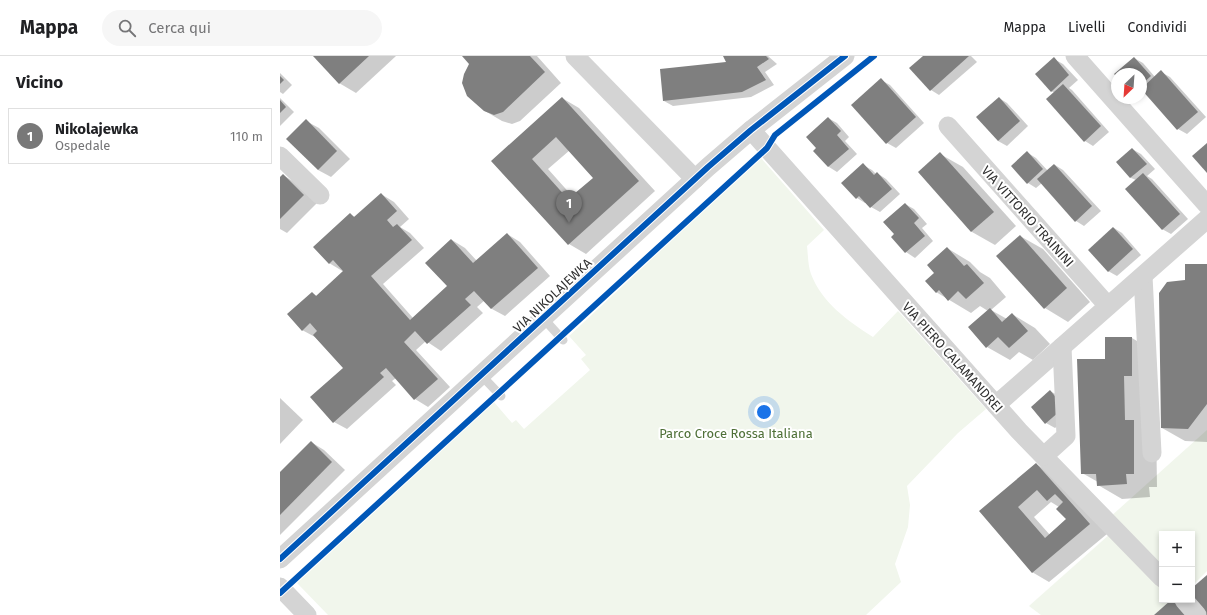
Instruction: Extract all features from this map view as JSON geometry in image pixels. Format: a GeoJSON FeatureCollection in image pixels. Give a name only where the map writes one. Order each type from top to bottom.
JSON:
{"type":"FeatureCollection","features":[{"type":"Feature","properties":{"kind":"street"},"geometry":{"type":"LineString","coordinates":[[575,56],[695,179]]}},
{"type":"Feature","properties":{"kind":"street","name":"VIA NIKOLAJEWKA"},"geometry":{"type":"LineString","coordinates":[[280,559],[695,179],[751,130],[846,56]]}},
{"type":"Feature","properties":{"kind":"street"},"geometry":{"type":"LineString","coordinates":[[1075,56],[1207,205]]}},
{"type":"Feature","properties":{"kind":"street","name":"VIA VITTORIO TRAININI"},"geometry":{"type":"LineString","coordinates":[[948,126],[1108,306]]}},
{"type":"Feature","properties":{"kind":"street","name":"VIA PIERO CALAMANDREI"},"geometry":{"type":"LineString","coordinates":[[751,130],[996,405],[1159,575]]}},
{"type":"Feature","properties":{"kind":"street"},"geometry":{"type":"LineString","coordinates":[[280,156],[320,195]]}},
{"type":"Feature","properties":{"kind":"street"},"geometry":{"type":"LineString","coordinates":[[996,405],[1207,219]]}},
{"type":"Feature","properties":{"kind":"street"},"geometry":{"type":"LineString","coordinates":[[1143,276],[1152,453]]}},
{"type":"Feature","properties":{"kind":"street"},"geometry":{"type":"LineString","coordinates":[[1044,456],[1066,436],[1062,347]]}},
{"type":"Feature","properties":{"kind":"street"},"geometry":{"type":"LineString","coordinates":[[280,587],[307,615]]}},
{"type":"Feature","properties":{"kind":"street"},"geometry":{"type":"LineString","coordinates":[[1187,603],[1197,615]]}},
{"type":"Feature","properties":{"kind":"lane"},"geometry":{"type":"LineString","coordinates":[[543,318],[563,340]]}},
{"type":"Feature","properties":{"kind":"lane"},"geometry":{"type":"LineString","coordinates":[[481,375],[500,396]]}},
{"type":"Feature","properties":{"kind":"green space","name":"Parco Croce Rossa Italiana"},"geometry":{"type":"Polygon","coordinates":[[[761,158],[824,230],[807,246],[811,274],[822,294],[829,302],[845,318],[873,337],[898,311],[986,409],[958,433],[907,486],[910,505],[908,527],[895,564],[901,582],[866,615],[328,615],[297,583],[494,402],[512,423],[516,420],[524,429],[590,370],[581,359],[586,355],[569,336],[761,158]]]}},
{"type":"Feature","properties":{"kind":"green space"},"geometry":{"type":"Polygon","coordinates":[[[1207,430],[1207,571],[1195,583],[1195,531],[1159,531],[1159,569],[1109,518],[1207,430]]]}},
{"type":"Feature","properties":{"kind":"green space"},"geometry":{"type":"Polygon","coordinates":[[[1110,534],[1159,581],[1159,603],[1168,603],[1154,615],[1041,615],[1029,606],[1110,534]]]}},
{"type":"Feature","properties":{"kind":"building"},"geometry":{"type":"Polygon","coordinates":[[[313,56],[369,56],[339,84],[313,56]]]}},
{"type":"Feature","properties":{"kind":"building"},"geometry":{"type":"Polygon","coordinates":[[[462,56],[530,56],[545,72],[503,112],[494,115],[484,111],[467,96],[462,83],[464,74],[469,64],[462,56]]]}},
{"type":"Feature","properties":{"kind":"building"},"geometry":{"type":"Polygon","coordinates":[[[723,56],[766,56],[769,59],[757,67],[766,80],[742,92],[663,101],[660,69],[726,62],[723,56]]]}},
{"type":"Feature","properties":{"kind":"building"},"geometry":{"type":"Polygon","coordinates":[[[923,56],[969,56],[930,91],[909,68],[923,56]]]}},
{"type":"Feature","properties":{"kind":"building"},"geometry":{"type":"Polygon","coordinates":[[[1054,57],[1069,75],[1051,92],[1035,74],[1054,57]]]}},
{"type":"Feature","properties":{"kind":"building"},"geometry":{"type":"Polygon","coordinates":[[[1134,57],[1144,68],[1121,68],[1134,57]]]}},
{"type":"Feature","properties":{"kind":"building"},"geometry":{"type":"Polygon","coordinates":[[[1161,70],[1198,112],[1177,130],[1147,96],[1147,83],[1161,70]]]}},
{"type":"Feature","properties":{"kind":"building"},"geometry":{"type":"Polygon","coordinates":[[[1147,72],[1151,76],[1147,80],[1147,72]]]}},
{"type":"Feature","properties":{"kind":"building"},"geometry":{"type":"Polygon","coordinates":[[[280,76],[284,80],[280,84],[280,76]]]}},
{"type":"Feature","properties":{"kind":"building"},"geometry":{"type":"Polygon","coordinates":[[[881,78],[916,117],[886,144],[851,105],[881,78]]]}},
{"type":"Feature","properties":{"kind":"building"},"geometry":{"type":"Polygon","coordinates":[[[1063,84],[1101,126],[1084,142],[1046,99],[1063,84]]]}},
{"type":"Feature","properties":{"kind":"building"},"geometry":{"type":"Polygon","coordinates":[[[562,97],[639,181],[568,245],[491,161],[562,97]],[[556,137],[532,159],[568,199],[593,178],[556,137]]]}},
{"type":"Feature","properties":{"kind":"building"},"geometry":{"type":"Polygon","coordinates":[[[999,97],[1020,121],[998,141],[976,117],[999,97]]]}},
{"type":"Feature","properties":{"kind":"building"},"geometry":{"type":"Polygon","coordinates":[[[280,100],[286,107],[280,113],[280,100]]]}},
{"type":"Feature","properties":{"kind":"building"},"geometry":{"type":"Polygon","coordinates":[[[828,117],[841,131],[837,135],[849,149],[828,167],[813,151],[816,148],[806,137],[828,117]]]}},
{"type":"Feature","properties":{"kind":"building"},"geometry":{"type":"Polygon","coordinates":[[[306,119],[337,151],[318,170],[286,139],[306,119]]]}},
{"type":"Feature","properties":{"kind":"building"},"geometry":{"type":"Polygon","coordinates":[[[1207,143],[1207,173],[1192,156],[1207,143]]]}},
{"type":"Feature","properties":{"kind":"building"},"geometry":{"type":"Polygon","coordinates":[[[1132,148],[1147,164],[1130,178],[1116,162],[1132,148]]]}},
{"type":"Feature","properties":{"kind":"building"},"geometry":{"type":"Polygon","coordinates":[[[1027,151],[1043,169],[1027,184],[1011,166],[1027,151]]]}},
{"type":"Feature","properties":{"kind":"building"},"geometry":{"type":"Polygon","coordinates":[[[940,152],[994,212],[971,232],[918,172],[940,152]]]}},
{"type":"Feature","properties":{"kind":"building"},"geometry":{"type":"Polygon","coordinates":[[[863,163],[874,175],[877,172],[892,189],[870,208],[859,196],[856,199],[841,183],[863,163]]]}},
{"type":"Feature","properties":{"kind":"building"},"geometry":{"type":"Polygon","coordinates":[[[1054,164],[1092,206],[1075,222],[1037,179],[1054,164]]]}},
{"type":"Feature","properties":{"kind":"building"},"geometry":{"type":"Polygon","coordinates":[[[1143,173],[1180,214],[1162,230],[1125,189],[1143,173]]]}},
{"type":"Feature","properties":{"kind":"building"},"geometry":{"type":"Polygon","coordinates":[[[283,174],[304,195],[280,219],[280,177],[283,174]]]}},
{"type":"Feature","properties":{"kind":"building"},"geometry":{"type":"Polygon","coordinates":[[[381,193],[397,211],[387,220],[393,227],[397,224],[412,240],[371,276],[410,320],[447,286],[425,263],[451,239],[473,263],[507,233],[538,268],[491,309],[474,291],[465,299],[471,305],[427,344],[415,331],[404,342],[438,379],[414,400],[386,368],[380,373],[384,377],[333,423],[310,397],[343,368],[313,335],[317,331],[310,323],[302,331],[287,314],[312,292],[316,296],[343,271],[333,260],[329,264],[313,247],[350,213],[354,217],[381,193]]]}},
{"type":"Feature","properties":{"kind":"building"},"geometry":{"type":"Polygon","coordinates":[[[905,203],[919,218],[914,223],[925,236],[905,253],[891,237],[894,234],[883,222],[905,203]]]}},
{"type":"Feature","properties":{"kind":"building"},"geometry":{"type":"Polygon","coordinates":[[[1113,227],[1133,249],[1108,272],[1088,250],[1113,227]]]}},
{"type":"Feature","properties":{"kind":"building"},"geometry":{"type":"Polygon","coordinates":[[[1020,235],[1067,288],[1044,309],[996,256],[1020,235]]]}},
{"type":"Feature","properties":{"kind":"building"},"geometry":{"type":"Polygon","coordinates":[[[947,247],[964,266],[967,264],[984,283],[966,299],[958,291],[948,301],[939,290],[936,293],[925,281],[934,273],[927,265],[947,247]]]}},
{"type":"Feature","properties":{"kind":"building"},"geometry":{"type":"Polygon","coordinates":[[[1185,264],[1207,264],[1207,404],[1188,429],[1161,428],[1159,293],[1167,282],[1185,280],[1185,264]]]}},
{"type":"Feature","properties":{"kind":"building"},"geometry":{"type":"Polygon","coordinates":[[[990,308],[1002,322],[1012,313],[1028,331],[1009,348],[998,337],[986,348],[968,327],[990,308]]]}},
{"type":"Feature","properties":{"kind":"building"},"geometry":{"type":"Polygon","coordinates":[[[1105,337],[1132,337],[1132,376],[1124,376],[1125,420],[1134,420],[1134,474],[1126,474],[1127,484],[1097,486],[1096,474],[1081,474],[1077,359],[1105,359],[1105,337]]]}},
{"type":"Feature","properties":{"kind":"building"},"geometry":{"type":"Polygon","coordinates":[[[1050,390],[1058,400],[1060,411],[1045,424],[1031,407],[1050,390]]]}},
{"type":"Feature","properties":{"kind":"building"},"geometry":{"type":"Polygon","coordinates":[[[311,441],[332,462],[280,515],[280,472],[311,441]]]}},
{"type":"Feature","properties":{"kind":"building"},"geometry":{"type":"Polygon","coordinates":[[[1036,463],[1090,524],[1032,573],[979,511],[1036,463]],[[1037,490],[1018,507],[1045,538],[1066,519],[1056,509],[1063,502],[1055,494],[1047,501],[1037,490]]]}},
{"type":"Feature","properties":{"kind":"building"},"geometry":{"type":"Polygon","coordinates":[[[1207,575],[1207,615],[1202,615],[1194,603],[1195,585],[1207,575]]]}},
{"type":"Feature","properties":{"kind":"building"},"geometry":{"type":"Polygon","coordinates":[[[1168,603],[1181,603],[1192,615],[1154,615],[1168,603]]]}},
{"type":"Feature","properties":{"kind":"cycle path"},"geometry":{"type":"LineString","coordinates":[[280,559],[708,167],[751,130],[845,56]]}},
{"type":"Feature","properties":{"kind":"cycle path"},"geometry":{"type":"LineString","coordinates":[[280,593],[767,148],[775,135],[874,56]]}},
{"type":"Feature","properties":{"kind":"place","name":"Nikolajewka"},"geometry":{"type":"Point","coordinates":[569,223]}}]}
